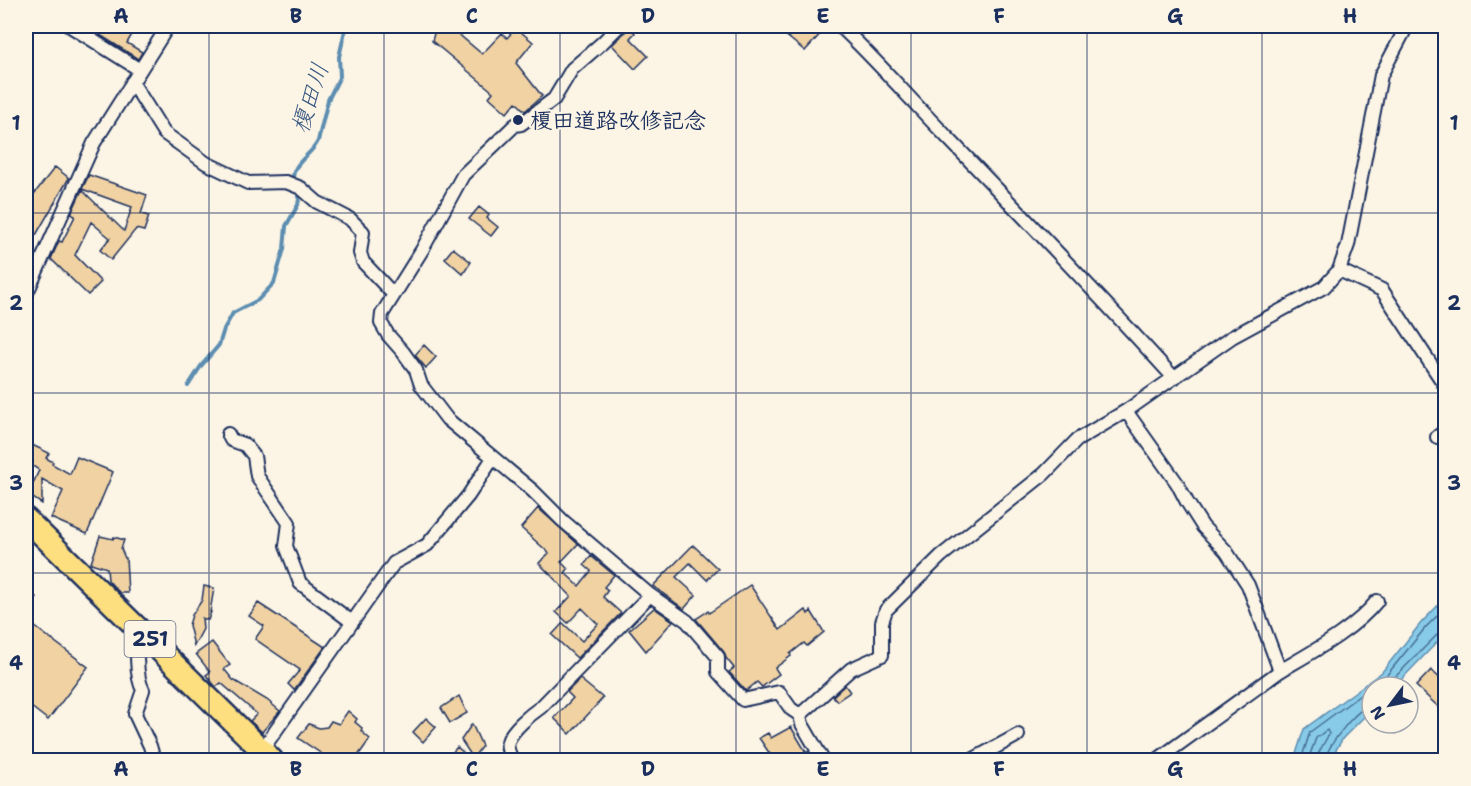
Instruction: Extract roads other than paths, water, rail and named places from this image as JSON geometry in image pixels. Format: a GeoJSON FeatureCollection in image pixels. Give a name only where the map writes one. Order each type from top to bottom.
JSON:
{"type":"FeatureCollection","features":[{"type":"Feature","properties":{"kind":"highway","name":"251"},"geometry":{"type":"LineString","coordinates":[[26,519],[267,755]]}},
{"type":"Feature","properties":{"kind":"street"},"geometry":{"type":"LineString","coordinates":[[70,26],[141,70]]}},
{"type":"Feature","properties":{"kind":"street"},"geometry":{"type":"LineString","coordinates":[[26,295],[94,143],[168,26]]}},
{"type":"Feature","properties":{"kind":"street"},"geometry":{"type":"LineString","coordinates":[[619,26],[572,69],[554,99],[521,124],[515,125],[463,175],[441,218],[382,314],[381,323],[388,335],[404,352],[416,370],[421,385],[447,419],[650,595],[687,621],[718,657],[718,672],[743,700],[779,692],[791,709],[800,715],[817,758]]}},
{"type":"Feature","properties":{"kind":"street"},"geometry":{"type":"LineString","coordinates":[[840,26],[862,46],[947,138],[1096,292],[1174,378]]}},
{"type":"Feature","properties":{"kind":"street"},"geometry":{"type":"LineString","coordinates":[[800,715],[851,669],[882,655],[882,622],[886,610],[915,579],[984,520],[1044,474],[1077,440],[1126,411],[1232,337],[1324,287],[1339,270],[1348,245],[1381,75],[1407,26]]}},
{"type":"Feature","properties":{"kind":"street"},"geometry":{"type":"LineString","coordinates":[[132,82],[164,133],[206,164],[248,183],[286,182],[295,185],[317,202],[350,219],[363,232],[360,253],[363,262],[394,295]]}},
{"type":"Feature","properties":{"kind":"street"},"geometry":{"type":"LineString","coordinates":[[1339,270],[1382,290],[1446,387]]}},
{"type":"Feature","properties":{"kind":"street"},"geometry":{"type":"LineString","coordinates":[[1126,411],[1177,483],[1203,527],[1226,551],[1248,585],[1280,671]]}},
{"type":"Feature","properties":{"kind":"street"},"geometry":{"type":"LineString","coordinates":[[228,434],[231,440],[245,445],[254,456],[257,476],[289,523],[286,546],[300,583],[351,622]]}},
{"type":"Feature","properties":{"kind":"street"},"geometry":{"type":"LineString","coordinates":[[267,755],[351,622],[394,563],[427,545],[468,496],[493,458]]}},
{"type":"Feature","properties":{"kind":"street"},"geometry":{"type":"LineString","coordinates":[[512,760],[508,750],[508,741],[526,718],[541,707],[650,595]]}},
{"type":"Feature","properties":{"kind":"street"},"geometry":{"type":"LineString","coordinates":[[1157,760],[1280,671],[1340,633],[1371,609],[1377,601]]}},
{"type":"Feature","properties":{"kind":"street"},"geometry":{"type":"LineString","coordinates":[[141,631],[138,638],[139,683],[143,690],[135,714],[154,760]]}},
{"type":"Feature","properties":{"kind":"street"},"geometry":{"type":"LineString","coordinates":[[972,760],[1017,735]]}},
{"type":"Feature","properties":{"kind":"water"},"geometry":{"type":"Polygon","coordinates":[[[1445,598],[1445,634],[1406,675],[1378,675],[1382,672],[1421,623],[1445,598]]]}},
{"type":"Feature","properties":{"kind":"water"},"geometry":{"type":"Polygon","coordinates":[[[1360,688],[1360,721],[1343,738],[1330,760],[1294,760],[1304,729],[1360,688]]]}},
{"type":"Feature","properties":{"kind":"waterway","name":"榎田川"},"geometry":{"type":"LineString","coordinates":[[293,181],[298,164],[318,141],[328,100],[340,76],[339,57],[346,26]]}},
{"type":"Feature","properties":{"kind":"waterway","name":"榎田川"},"geometry":{"type":"LineString","coordinates":[[188,386],[219,345],[224,329],[233,313],[258,300],[274,283],[284,249],[286,226],[298,205],[296,188]]}},
{"type":"Feature","properties":{"kind":"place","name":"榎田道路改修記念"},"geometry":{"type":"Point","coordinates":[518,120]}}]}
